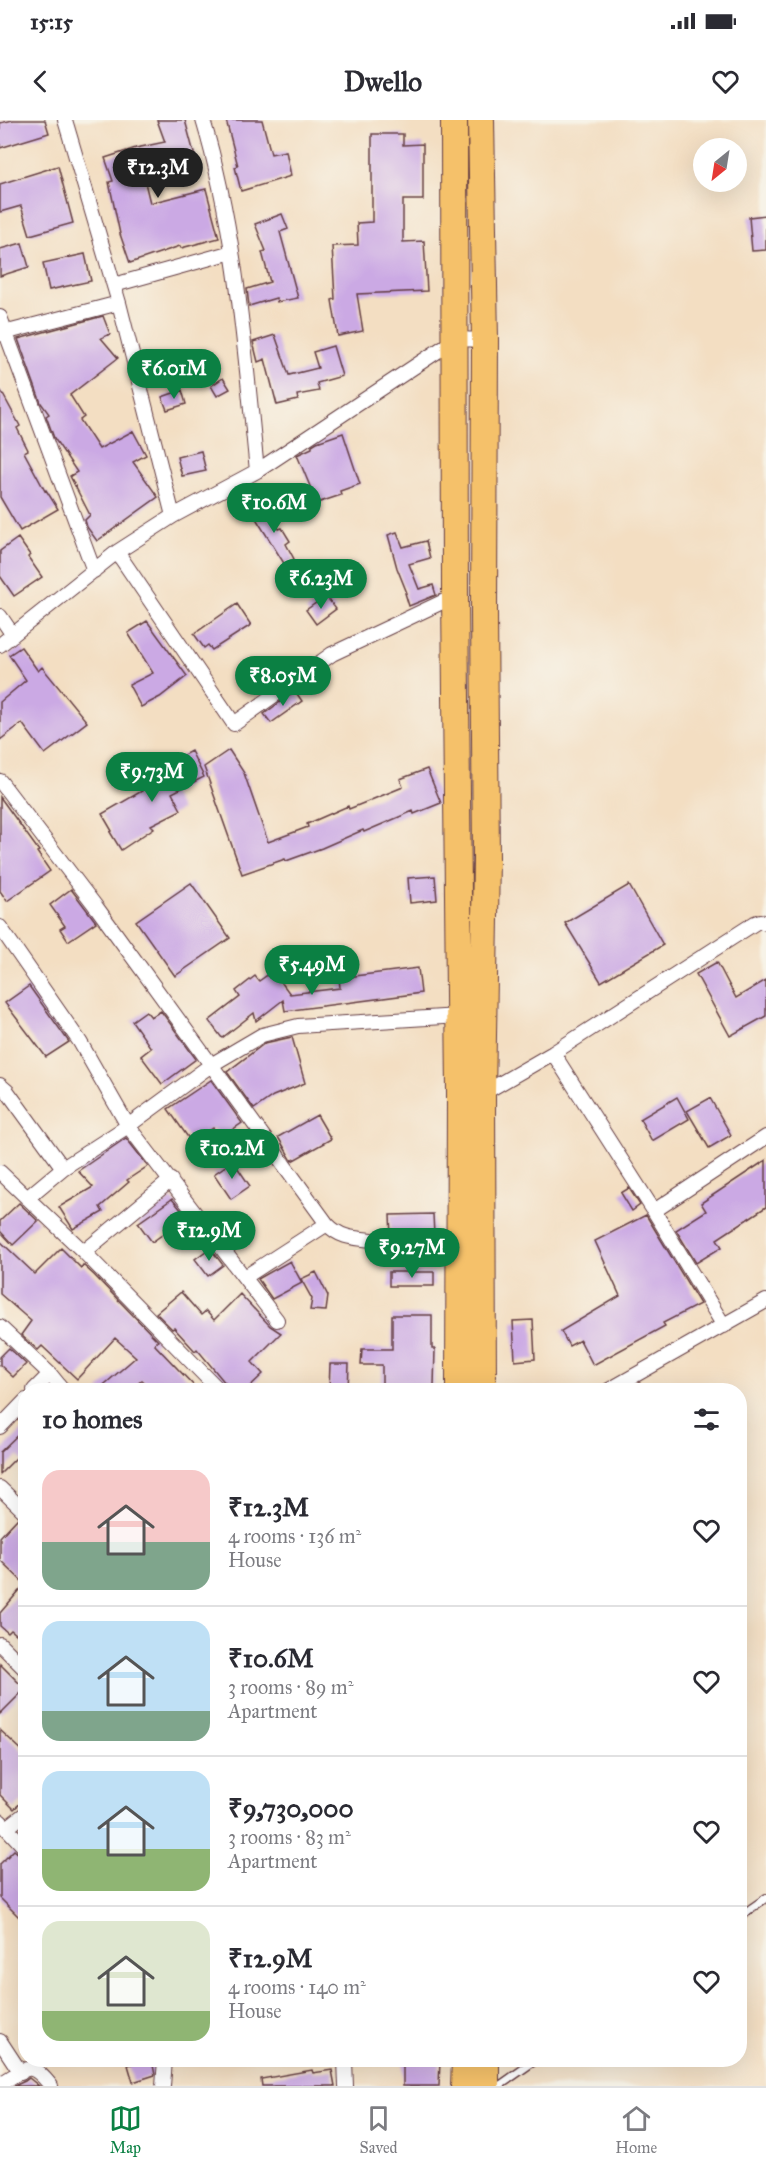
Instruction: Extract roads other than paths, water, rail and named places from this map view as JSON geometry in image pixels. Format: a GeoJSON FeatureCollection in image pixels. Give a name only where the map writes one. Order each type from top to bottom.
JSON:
{"type":"FeatureCollection","features":[{"type":"Feature","properties":{"kind":"highway"},"geometry":{"type":"LineString","coordinates":[[454,120],[459,1383]]}},
{"type":"Feature","properties":{"kind":"highway"},"geometry":{"type":"LineString","coordinates":[[481,120],[485,340],[486,859],[482,1094],[483,1383]]}},
{"type":"Feature","properties":{"kind":"highway"},"geometry":{"type":"LineString","coordinates":[[464,2086],[465,2067]]}},
{"type":"Feature","properties":{"kind":"highway"},"geometry":{"type":"LineString","coordinates":[[486,2067],[486,2086]]}},
{"type":"Feature","properties":{"kind":"street"},"geometry":{"type":"LineString","coordinates":[[65,120],[119,303],[173,516]]}},
{"type":"Feature","properties":{"kind":"street"},"geometry":{"type":"LineString","coordinates":[[203,120],[211,146],[236,276],[257,471]]}},
{"type":"Feature","properties":{"kind":"street"},"geometry":{"type":"LineString","coordinates":[[114,285],[232,252]]}},
{"type":"Feature","properties":{"kind":"street"},"geometry":{"type":"LineString","coordinates":[[3,333],[119,303]]}},
{"type":"Feature","properties":{"kind":"street"},"geometry":{"type":"LineString","coordinates":[[0,316],[3,333],[94,571]]}},
{"type":"Feature","properties":{"kind":"street"},"geometry":{"type":"LineString","coordinates":[[0,645],[117,552],[173,516],[257,471],[456,339],[485,340]]}},
{"type":"Feature","properties":{"kind":"street"},"geometry":{"type":"LineString","coordinates":[[117,552],[234,724],[332,654],[455,596]]}},
{"type":"Feature","properties":{"kind":"street"},"geometry":{"type":"LineString","coordinates":[[0,616],[13,635]]}},
{"type":"Feature","properties":{"kind":"street"},"geometry":{"type":"LineString","coordinates":[[0,781],[97,908],[327,1224],[346,1238],[372,1240]]}},
{"type":"Feature","properties":{"kind":"street"},"geometry":{"type":"LineString","coordinates":[[482,1094],[553,1053],[755,923],[760,921],[766,923]]}},
{"type":"Feature","properties":{"kind":"street"},"geometry":{"type":"LineString","coordinates":[[0,927],[80,1042],[128,1126],[277,1320]]}},
{"type":"Feature","properties":{"kind":"street"},"geometry":{"type":"LineString","coordinates":[[27,1198],[63,1168],[128,1126],[211,1065],[262,1035],[278,1029],[298,1026],[459,1016]]}},
{"type":"Feature","properties":{"kind":"street"},"geometry":{"type":"LineString","coordinates":[[553,1053],[724,1326]]}},
{"type":"Feature","properties":{"kind":"street"},"geometry":{"type":"LineString","coordinates":[[0,1085],[7,1090],[63,1168]]}},
{"type":"Feature","properties":{"kind":"street"},"geometry":{"type":"LineString","coordinates":[[654,1211],[766,1137]]}},
{"type":"Feature","properties":{"kind":"street"},"geometry":{"type":"LineString","coordinates":[[0,1172],[84,1251],[212,1383]]}},
{"type":"Feature","properties":{"kind":"street"},"geometry":{"type":"LineString","coordinates":[[84,1251],[171,1180]]}},
{"type":"Feature","properties":{"kind":"street"},"geometry":{"type":"LineString","coordinates":[[245,1277],[327,1224]]}},
{"type":"Feature","properties":{"kind":"street"},"geometry":{"type":"LineString","coordinates":[[622,1383],[766,1301]]}},
{"type":"Feature","properties":{"kind":"street"},"geometry":{"type":"LineString","coordinates":[[0,1327],[57,1383]]}},
{"type":"Feature","properties":{"kind":"street"},"geometry":{"type":"LineString","coordinates":[[41,1383],[50,1374]]}},
{"type":"Feature","properties":{"kind":"street"},"geometry":{"type":"LineString","coordinates":[[0,1427],[18,1408]]}},
{"type":"Feature","properties":{"kind":"street"},"geometry":{"type":"LineString","coordinates":[[0,1488],[18,1505]]}},
{"type":"Feature","properties":{"kind":"street"},"geometry":{"type":"LineString","coordinates":[[0,1644],[18,1662]]}},
{"type":"Feature","properties":{"kind":"street"},"geometry":{"type":"LineString","coordinates":[[18,1817],[4,1825],[18,1840]]}},
{"type":"Feature","properties":{"kind":"street"},"geometry":{"type":"LineString","coordinates":[[0,2041],[21,2073]]}},
{"type":"Feature","properties":{"kind":"street"},"geometry":{"type":"LineString","coordinates":[[163,2086],[164,2067]]}},
{"type":"Feature","properties":{"kind":"street"},"geometry":{"type":"LineString","coordinates":[[345,2067],[346,2086]]}},
{"type":"Feature","properties":{"kind":"street"},"geometry":{"type":"LineString","coordinates":[[0,2084],[27,2068],[33,2068],[39,2071],[51,2086]]}},
{"type":"Feature","properties":{"kind":"lane"},"geometry":{"type":"LineString","coordinates":[[747,1912],[766,1898]]}},
{"type":"Feature","properties":{"kind":"lane"},"geometry":{"type":"LineString","coordinates":[[499,2086],[526,2067]]}}]}
